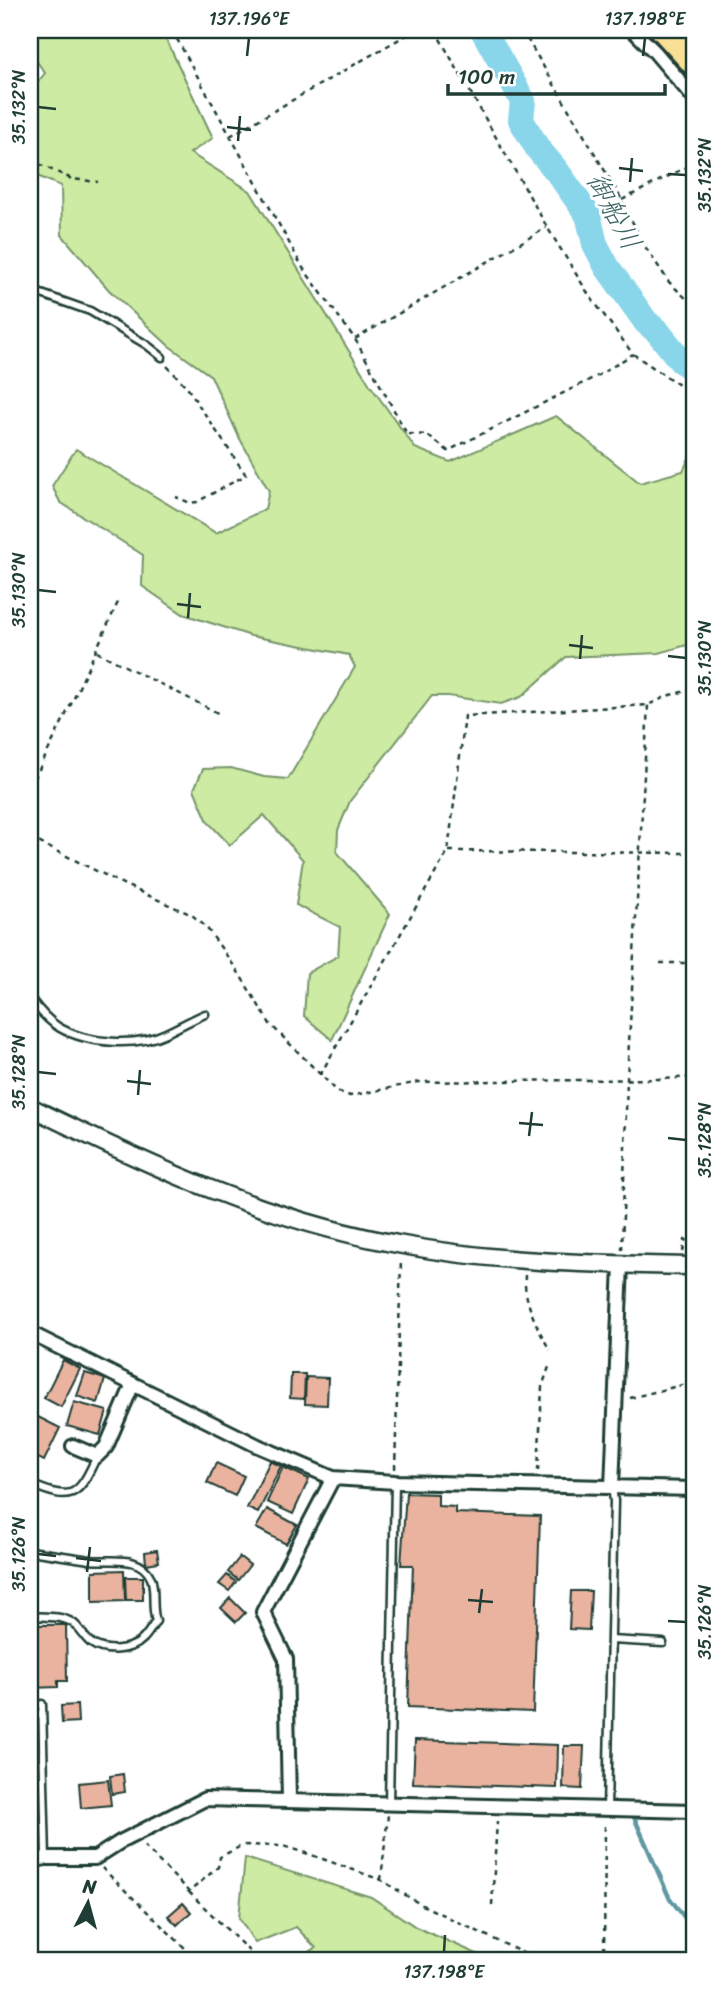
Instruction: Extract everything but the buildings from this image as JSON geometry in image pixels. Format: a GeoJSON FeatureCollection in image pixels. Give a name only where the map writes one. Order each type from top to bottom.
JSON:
{"type":"FeatureCollection","features":[{"type":"Feature","properties":{"kind":"highway"},"geometry":{"type":"LineString","coordinates":[[663,30],[694,64]]}},
{"type":"Feature","properties":{"kind":"street"},"geometry":{"type":"LineString","coordinates":[[633,30],[694,98]]}},
{"type":"Feature","properties":{"kind":"street"},"geometry":{"type":"LineString","coordinates":[[30,1107],[139,1161],[210,1190],[271,1212],[401,1245],[527,1261],[688,1266]]}},
{"type":"Feature","properties":{"kind":"street"},"geometry":{"type":"LineString","coordinates":[[612,1487],[621,1264]]}},
{"type":"Feature","properties":{"kind":"street"},"geometry":{"type":"LineString","coordinates":[[31,1336],[269,1451],[333,1478],[395,1482],[694,1489]]}},
{"type":"Feature","properties":{"kind":"street"},"geometry":{"type":"LineString","coordinates":[[74,1446],[97,1456],[106,1447],[133,1384]]}},
{"type":"Feature","properties":{"kind":"street"},"geometry":{"type":"LineString","coordinates":[[289,1800],[286,1659],[263,1612],[333,1478]]}},
{"type":"Feature","properties":{"kind":"street"},"geometry":{"type":"LineString","coordinates":[[30,1861],[46,1858],[95,1858],[103,1851],[205,1799],[694,1811]]}},
{"type":"Feature","properties":{"kind":"lane"},"geometry":{"type":"LineString","coordinates":[[30,290],[90,311],[162,357]]}},
{"type":"Feature","properties":{"kind":"lane"},"geometry":{"type":"LineString","coordinates":[[30,998],[40,1012],[61,1028],[98,1039],[125,1043],[166,1033],[205,1014]]}},
{"type":"Feature","properties":{"kind":"lane"},"geometry":{"type":"LineString","coordinates":[[30,1484],[52,1493],[74,1493],[85,1482],[97,1456]]}},
{"type":"Feature","properties":{"kind":"lane"},"geometry":{"type":"LineString","coordinates":[[389,1804],[395,1482]]}},
{"type":"Feature","properties":{"kind":"lane"},"geometry":{"type":"LineString","coordinates":[[607,1809],[614,1501],[612,1487]]}},
{"type":"Feature","properties":{"kind":"lane"},"geometry":{"type":"LineString","coordinates":[[30,1551],[95,1561],[111,1558],[136,1564],[151,1579],[156,1622],[142,1640],[115,1650],[90,1643],[74,1623],[62,1618],[30,1616]]}},
{"type":"Feature","properties":{"kind":"lane"},"geometry":{"type":"LineString","coordinates":[[611,1640],[663,1643]]}},
{"type":"Feature","properties":{"kind":"lane"},"geometry":{"type":"LineString","coordinates":[[42,1704],[46,1858]]}},
{"type":"Feature","properties":{"kind":"lane"},"geometry":{"type":"LineString","coordinates":[[30,1709],[41,1716]]}},
{"type":"Feature","properties":{"kind":"path"},"geometry":{"type":"LineString","coordinates":[[172,30],[303,268],[355,339],[407,434],[427,435],[448,451],[598,375],[633,354]]}},
{"type":"Feature","properties":{"kind":"path"},"geometry":{"type":"LineString","coordinates":[[229,136],[415,30]]}},
{"type":"Feature","properties":{"kind":"path"},"geometry":{"type":"LineString","coordinates":[[435,30],[547,228],[589,295],[633,354],[694,395]]}},
{"type":"Feature","properties":{"kind":"path"},"geometry":{"type":"LineString","coordinates":[[522,30],[622,200],[642,242],[669,282],[694,306]]}},
{"type":"Feature","properties":{"kind":"path"},"geometry":{"type":"LineString","coordinates":[[30,160],[72,179],[98,183]]}},
{"type":"Feature","properties":{"kind":"path"},"geometry":{"type":"LineString","coordinates":[[622,200],[694,163]]}},
{"type":"Feature","properties":{"kind":"path"},"geometry":{"type":"LineString","coordinates":[[355,339],[547,228]]}},
{"type":"Feature","properties":{"kind":"path"},"geometry":{"type":"LineString","coordinates":[[162,357],[172,373],[186,386],[246,475],[197,502],[190,503],[176,497]]}},
{"type":"Feature","properties":{"kind":"path"},"geometry":{"type":"LineString","coordinates":[[30,788],[119,600]]}},
{"type":"Feature","properties":{"kind":"path"},"geometry":{"type":"LineString","coordinates":[[96,651],[222,715]]}},
{"type":"Feature","properties":{"kind":"path"},"geometry":{"type":"LineString","coordinates":[[320,1075],[448,851],[465,716],[648,705],[670,695],[694,689]]}},
{"type":"Feature","properties":{"kind":"path"},"geometry":{"type":"LineString","coordinates":[[621,1264],[627,1078],[642,853],[648,705]]}},
{"type":"Feature","properties":{"kind":"path"},"geometry":{"type":"LineString","coordinates":[[30,838],[192,915],[205,927],[237,970],[270,1024],[337,1091],[350,1096],[419,1082],[694,1077]]}},
{"type":"Feature","properties":{"kind":"path"},"geometry":{"type":"LineString","coordinates":[[448,851],[694,853]]}},
{"type":"Feature","properties":{"kind":"path"},"geometry":{"type":"LineString","coordinates":[[660,963],[694,963]]}},
{"type":"Feature","properties":{"kind":"path"},"geometry":{"type":"LineString","coordinates":[[688,1266],[683,1242],[694,1240]]}},
{"type":"Feature","properties":{"kind":"path"},"geometry":{"type":"LineString","coordinates":[[395,1482],[401,1245]]}},
{"type":"Feature","properties":{"kind":"path"},"geometry":{"type":"LineString","coordinates":[[527,1261],[525,1293],[541,1335],[550,1350]]}},
{"type":"Feature","properties":{"kind":"path"},"geometry":{"type":"LineString","coordinates":[[538,1486],[542,1387],[550,1364]]}},
{"type":"Feature","properties":{"kind":"path"},"geometry":{"type":"LineString","coordinates":[[615,1398],[638,1397],[694,1382]]}},
{"type":"Feature","properties":{"kind":"path"},"geometry":{"type":"LineString","coordinates":[[381,1880],[389,1804]]}},
{"type":"Feature","properties":{"kind":"path"},"geometry":{"type":"LineString","coordinates":[[492,1905],[498,1807]]}},
{"type":"Feature","properties":{"kind":"path"},"geometry":{"type":"LineString","coordinates":[[604,1961],[607,1809]]}},
{"type":"Feature","properties":{"kind":"path"},"geometry":{"type":"LineString","coordinates":[[134,1836],[259,1961]]}},
{"type":"Feature","properties":{"kind":"path"},"geometry":{"type":"LineString","coordinates":[[189,1892],[218,1867],[220,1857],[243,1845],[283,1846],[381,1880],[420,1904],[540,1961]]}},
{"type":"Feature","properties":{"kind":"path"},"geometry":{"type":"LineString","coordinates":[[95,1858],[99,1865],[188,1951]]}},
{"type":"Feature","properties":{"kind":"green space"},"geometry":{"type":"Polygon","coordinates":[[[30,30],[123,30],[134,38],[166,39],[213,138],[190,153],[250,191],[370,385],[415,448],[450,462],[556,416],[640,483],[683,471],[694,448],[694,643],[659,653],[566,657],[521,697],[501,704],[432,696],[350,801],[338,830],[337,852],[390,914],[332,1040],[304,1016],[307,973],[338,956],[340,927],[296,905],[303,860],[264,815],[230,845],[208,822],[194,789],[203,769],[231,768],[264,777],[288,779],[355,667],[349,655],[251,636],[183,614],[142,586],[143,555],[60,502],[52,486],[76,449],[216,533],[265,509],[269,491],[239,437],[211,376],[169,346],[109,290],[62,235],[61,186],[30,173],[30,92],[45,73],[30,52],[30,30]]]}},
{"type":"Feature","properties":{"kind":"green space"},"geometry":{"type":"Polygon","coordinates":[[[245,1858],[371,1897],[416,1927],[493,1961],[293,1961],[316,1948],[296,1927],[255,1943],[239,1918],[245,1858]]]}},
{"type":"Feature","properties":{"kind":"waterway","name":"御船川"},"geometry":{"type":"LineString","coordinates":[[483,30],[523,101],[521,120],[538,149],[588,215],[595,244],[607,267],[646,322],[658,332],[681,361],[694,369]]}},
{"type":"Feature","properties":{"kind":"waterway"},"geometry":{"type":"LineString","coordinates":[[634,1817],[669,1897],[694,1930]]}}]}
